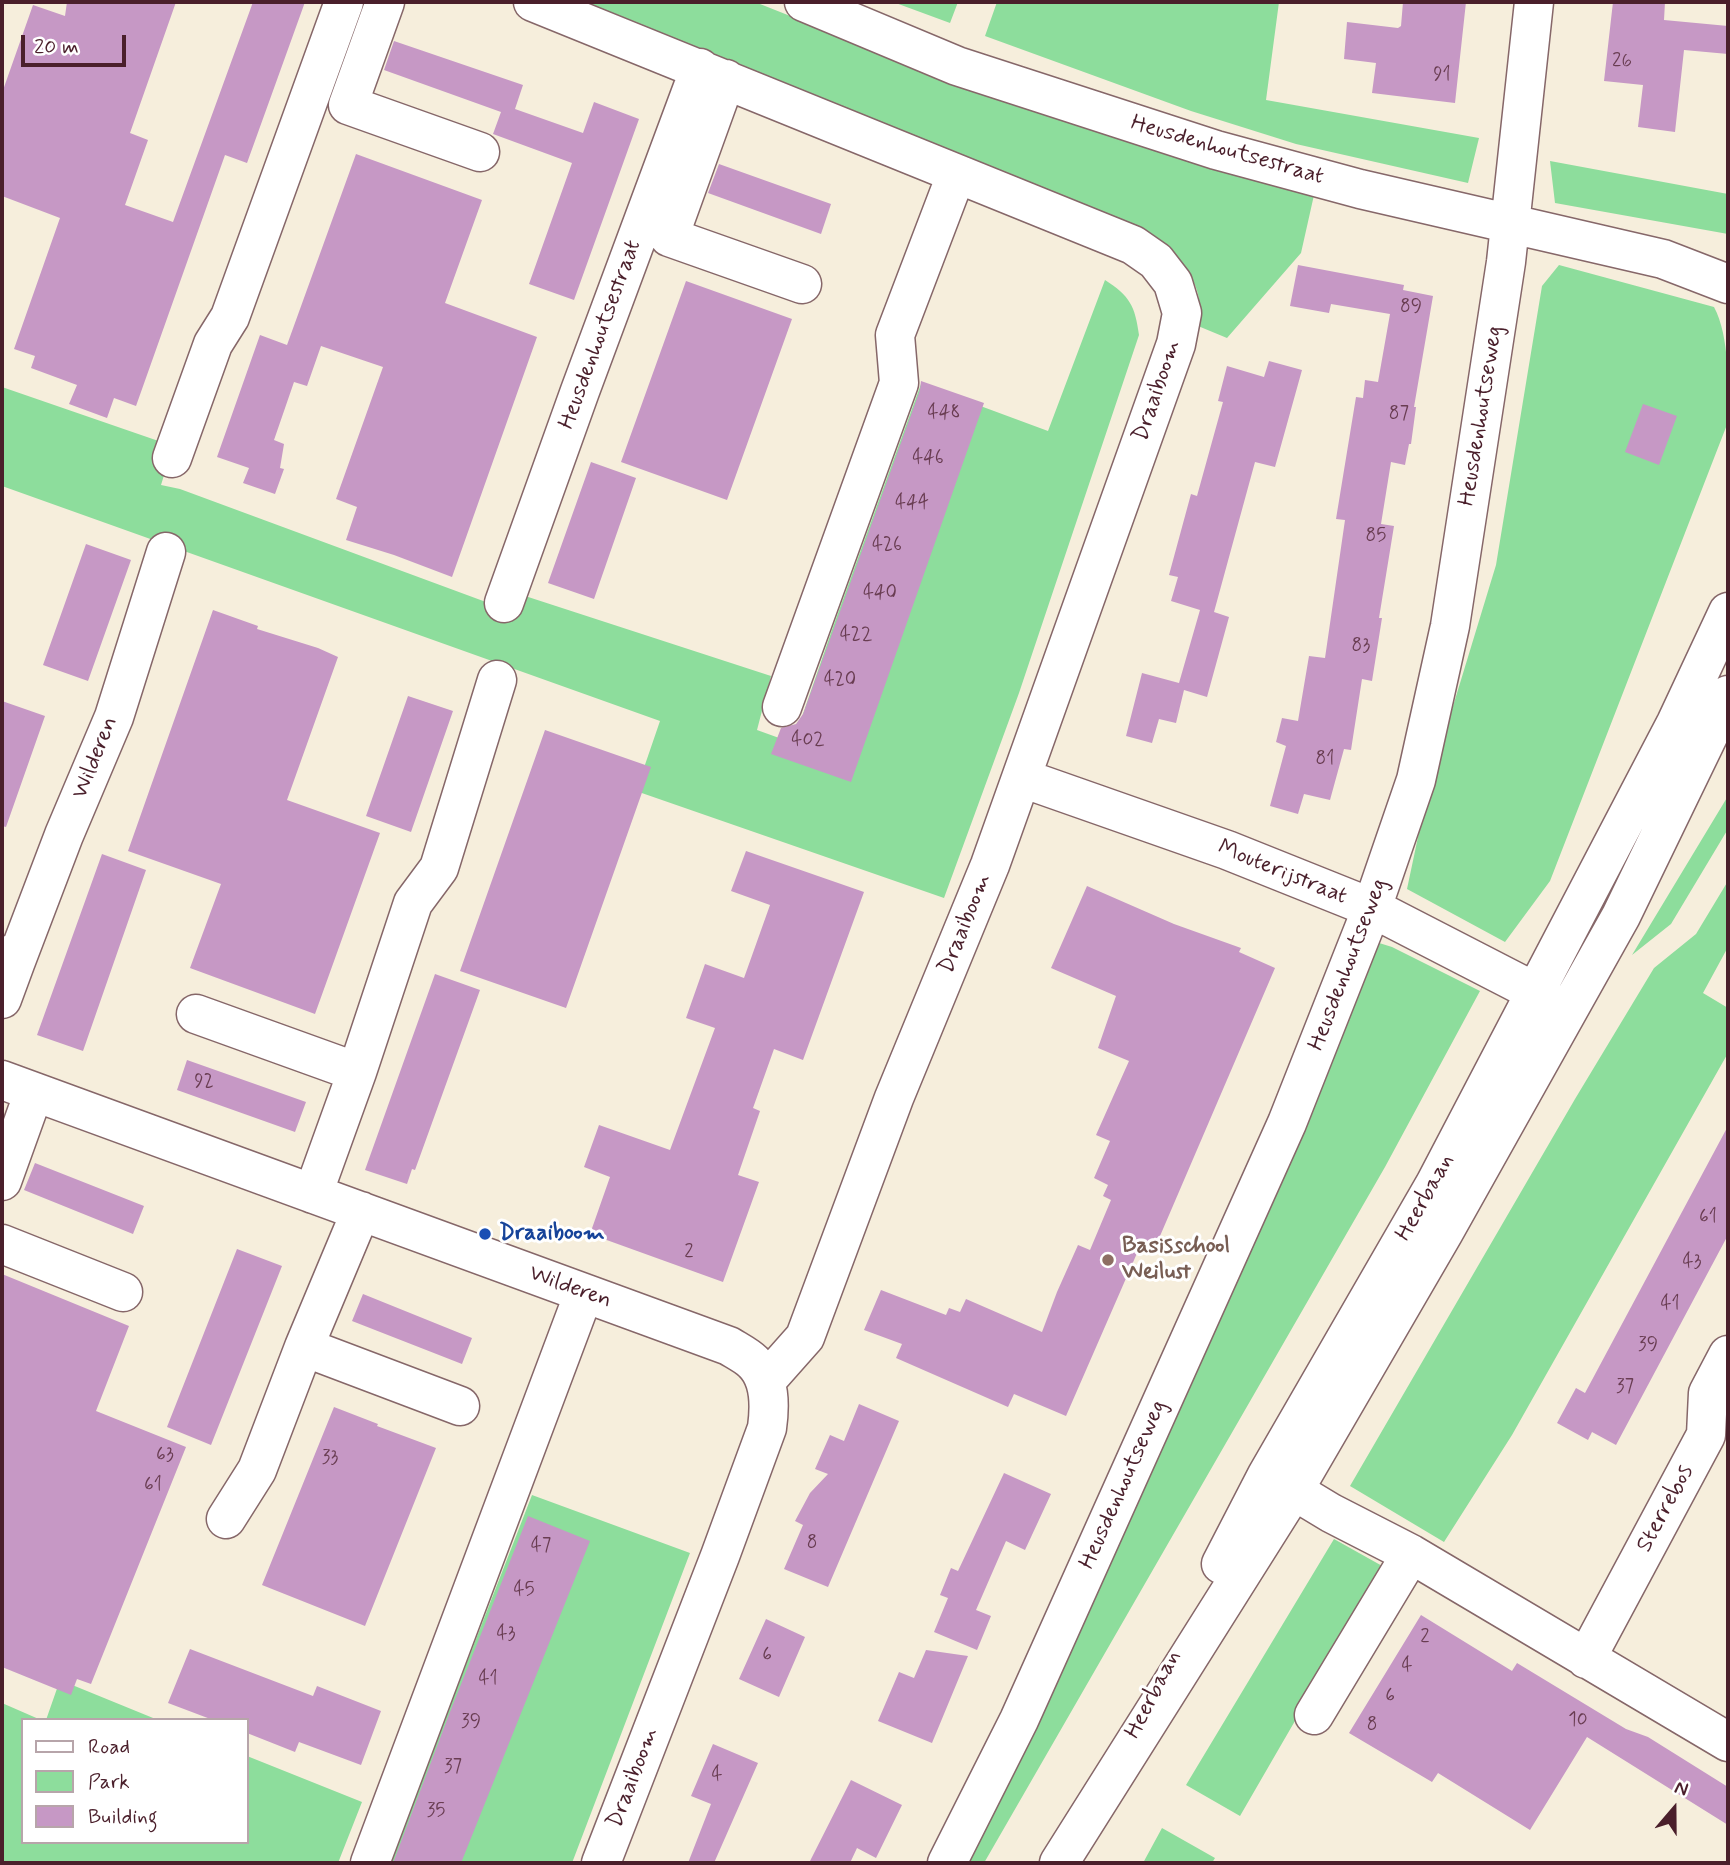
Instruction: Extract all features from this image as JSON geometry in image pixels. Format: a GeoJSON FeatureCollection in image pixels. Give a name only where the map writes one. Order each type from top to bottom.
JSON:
{"type":"FeatureCollection","features":[{"type":"Feature","properties":{"kind":"street"},"geometry":{"type":"LineString","coordinates":[[172,458],[213,344],[230,317],[344,2]]}},
{"type":"Feature","properties":{"kind":"street"},"geometry":{"type":"LineString","coordinates":[[385,2],[348,105],[480,152]]}},
{"type":"Feature","properties":{"kind":"street"},"geometry":{"type":"LineString","coordinates":[[533,2],[713,73],[956,175],[895,335],[899,383],[782,707]]}},
{"type":"Feature","properties":{"kind":"street","name":"Heusdenhoutsestraat"},"geometry":{"type":"LineString","coordinates":[[804,2],[957,66],[1158,132],[1360,189],[1663,259],[1728,284]]}},
{"type":"Feature","properties":{"kind":"street","name":"Heusdenhoutseweg"},"geometry":{"type":"LineString","coordinates":[[947,1863],[1019,1720],[1281,1135],[1372,908],[1416,780],[1450,626],[1511,226],[1534,2]]}},
{"type":"Feature","properties":{"kind":"street"},"geometry":{"type":"LineString","coordinates":[[713,73],[668,237],[802,284]]}},
{"type":"Feature","properties":{"kind":"street","name":"Heusdenhoutsestraat"},"geometry":{"type":"LineString","coordinates":[[504,603],[713,73]]}},
{"type":"Feature","properties":{"kind":"street","name":"Draaiboom"},"geometry":{"type":"LineString","coordinates":[[601,1863],[720,1556],[766,1428],[769,1408],[766,1381],[805,1337],[894,1098],[990,865],[1176,344],[1182,313],[1173,283],[1156,261],[1133,245],[956,175]]}},
{"type":"Feature","properties":{"kind":"street","name":"Heusdenhoutsestraat"},"geometry":{"type":"LineString","coordinates":[[1663,259],[1728,260]]}},
{"type":"Feature","properties":{"kind":"street","name":"Wilderen"},"geometry":{"type":"LineString","coordinates":[[2,999],[9,958],[114,717],[166,552]]}},
{"type":"Feature","properties":{"kind":"street","name":"Heerbaan"},"geometry":{"type":"LineString","coordinates":[[1059,1863],[1111,1777],[1552,1003],[1728,612]]}},
{"type":"Feature","properties":{"kind":"street"},"geometry":{"type":"LineString","coordinates":[[313,1194],[413,903],[439,868],[497,680]]}},
{"type":"Feature","properties":{"kind":"street","name":"Heerbaan"},"geometry":{"type":"LineString","coordinates":[[1552,1003],[1621,916],[1728,695]]}},
{"type":"Feature","properties":{"kind":"street","name":"Mouterijstraat"},"geometry":{"type":"LineString","coordinates":[[1022,778],[1227,850],[1372,908],[1552,1003]]}},
{"type":"Feature","properties":{"kind":"street"},"geometry":{"type":"LineString","coordinates":[[196,1014],[357,1072]]}},
{"type":"Feature","properties":{"kind":"street","name":"Wilderen"},"geometry":{"type":"LineString","coordinates":[[2,1181],[18,1086],[729,1346],[754,1363],[766,1381]]}},
{"type":"Feature","properties":{"kind":"street"},"geometry":{"type":"LineString","coordinates":[[226,1519],[257,1469],[304,1347],[361,1212]]}},
{"type":"Feature","properties":{"kind":"street"},"geometry":{"type":"LineString","coordinates":[[2,1244],[123,1292]]}},
{"type":"Feature","properties":{"kind":"street"},"geometry":{"type":"LineString","coordinates":[[370,1863],[584,1293]]}},
{"type":"Feature","properties":{"kind":"street"},"geometry":{"type":"LineString","coordinates":[[304,1347],[460,1406]]}},
{"type":"Feature","properties":{"kind":"street","name":"Sterrebos"},"geometry":{"type":"LineString","coordinates":[[1586,1658],[1706,1435],[1708,1393],[1728,1356]]}},
{"type":"Feature","properties":{"kind":"street"},"geometry":{"type":"LineString","coordinates":[[1280,1482],[1411,1554],[1728,1742]]}},
{"type":"Feature","properties":{"kind":"street"},"geometry":{"type":"LineString","coordinates":[[1314,1715],[1411,1554]]}},
{"type":"Feature","properties":{"kind":"green space"},"geometry":{"type":"Polygon","coordinates":[[[573,2],[755,2],[901,60],[1168,155],[1314,195],[1301,253],[1227,338],[1198,326],[1198,294],[1186,269],[1173,251],[573,2]]]}},
{"type":"Feature","properties":{"kind":"green space"},"geometry":{"type":"Polygon","coordinates":[[[893,2],[958,2],[950,23],[893,2]]]}},
{"type":"Feature","properties":{"kind":"green space"},"geometry":{"type":"Polygon","coordinates":[[[997,2],[1279,2],[1266,100],[1479,138],[1468,183],[1296,144],[1191,111],[985,36],[997,2]]]}},
{"type":"Feature","properties":{"kind":"green space"},"geometry":{"type":"Polygon","coordinates":[[[1550,161],[1728,194],[1728,234],[1555,203],[1550,161]]]}},
{"type":"Feature","properties":{"kind":"green space"},"geometry":{"type":"Polygon","coordinates":[[[1559,265],[1714,307],[1725,347],[1728,422],[1550,881],[1505,942],[1407,889],[1429,785],[1496,565],[1542,286],[1559,265]]]}},
{"type":"Feature","properties":{"kind":"green space"},"geometry":{"type":"Polygon","coordinates":[[[1105,280],[1130,303],[1136,316],[1139,335],[1019,693],[944,898],[636,791],[660,721],[2,486],[2,387],[173,446],[161,485],[180,489],[513,612],[519,594],[771,676],[757,730],[793,743],[921,384],[1048,431],[1105,280]]]}},
{"type":"Feature","properties":{"kind":"green space"},"geometry":{"type":"Polygon","coordinates":[[[1728,796],[1728,829],[1671,924],[1632,955],[1728,796]]]}},
{"type":"Feature","properties":{"kind":"green space"},"geometry":{"type":"Polygon","coordinates":[[[1728,881],[1728,947],[1703,993],[1728,1008],[1728,1053],[1512,1435],[1444,1542],[1350,1486],[1654,968],[1696,934],[1728,881]]]}},
{"type":"Feature","properties":{"kind":"green space"},"geometry":{"type":"Polygon","coordinates":[[[1376,942],[1392,947],[1480,991],[1385,1167],[984,1863],[962,1863],[1376,942]]]}},
{"type":"Feature","properties":{"kind":"green space"},"geometry":{"type":"Polygon","coordinates":[[[532,1495],[690,1553],[572,1863],[389,1863],[532,1495]]]}},
{"type":"Feature","properties":{"kind":"green space"},"geometry":{"type":"Polygon","coordinates":[[[1334,1539],[1384,1567],[1240,1816],[1186,1785],[1334,1539]]]}},
{"type":"Feature","properties":{"kind":"green space"},"geometry":{"type":"Polygon","coordinates":[[[60,1680],[153,1718],[47,1718],[60,1680]]]}},
{"type":"Feature","properties":{"kind":"green space"},"geometry":{"type":"Polygon","coordinates":[[[2,1703],[36,1718],[21,1718],[21,1844],[248,1844],[248,1756],[362,1802],[338,1863],[2,1863],[2,1703]]]}},
{"type":"Feature","properties":{"kind":"green space"},"geometry":{"type":"Polygon","coordinates":[[[1162,1828],[1215,1858],[1212,1863],[1143,1863],[1162,1828]]]}},
{"type":"Feature","properties":{"kind":"building"},"geometry":{"type":"Polygon","coordinates":[[[67,2],[176,2],[130,133],[148,140],[125,205],[173,222],[253,2],[305,2],[247,163],[225,155],[136,406],[114,398],[107,418],[69,404],[77,385],[31,368],[35,356],[14,349],[60,218],[2,196],[2,93],[33,5],[65,16],[67,2]]]}},
{"type":"Feature","properties":{"kind":"building"},"geometry":{"type":"Polygon","coordinates":[[[1403,2],[1466,2],[1455,103],[1372,93],[1376,63],[1344,59],[1347,22],[1398,28],[1401,26],[1403,2]]]}},
{"type":"Feature","properties":{"kind":"building"},"geometry":{"type":"Polygon","coordinates":[[[1613,2],[1665,2],[1664,20],[1728,26],[1728,54],[1684,50],[1675,132],[1638,127],[1643,85],[1604,81],[1613,2]]]}},
{"type":"Feature","properties":{"kind":"building"},"geometry":{"type":"Polygon","coordinates":[[[394,41],[523,85],[515,109],[583,133],[594,102],[639,119],[574,300],[529,284],[572,163],[493,134],[501,112],[384,70],[394,41]]]}},
{"type":"Feature","properties":{"kind":"building"},"geometry":{"type":"Polygon","coordinates":[[[356,154],[482,200],[445,303],[537,337],[452,577],[346,540],[357,507],[336,499],[383,367],[321,346],[307,386],[294,382],[274,440],[284,444],[280,468],[284,469],[275,494],[243,483],[249,468],[217,457],[260,335],[287,345],[356,154]]]}},
{"type":"Feature","properties":{"kind":"building"},"geometry":{"type":"Polygon","coordinates":[[[719,164],[831,204],[821,234],[708,193],[719,164]]]}},
{"type":"Feature","properties":{"kind":"building"},"geometry":{"type":"Polygon","coordinates":[[[1298,265],[1404,285],[1403,290],[1433,296],[1414,407],[1411,444],[1405,465],[1391,462],[1381,524],[1394,526],[1372,681],[1362,679],[1351,750],[1344,749],[1330,800],[1304,794],[1298,814],[1270,806],[1286,746],[1276,742],[1282,718],[1298,721],[1309,656],[1325,658],[1345,520],[1336,519],[1356,397],[1363,398],[1365,380],[1378,382],[1390,314],[1331,304],[1329,313],[1290,306],[1298,265]]]}},
{"type":"Feature","properties":{"kind":"building"},"geometry":{"type":"Polygon","coordinates":[[[686,281],[792,319],[727,500],[621,462],[686,281]]]}},
{"type":"Feature","properties":{"kind":"building"},"geometry":{"type":"Polygon","coordinates":[[[1269,361],[1302,370],[1275,467],[1255,462],[1214,612],[1229,617],[1207,697],[1184,690],[1176,723],[1159,719],[1152,743],[1126,736],[1142,673],[1179,683],[1200,610],[1171,601],[1178,577],[1169,575],[1191,494],[1197,496],[1223,402],[1218,401],[1227,366],[1264,377],[1269,361]]]}},
{"type":"Feature","properties":{"kind":"building"},"geometry":{"type":"Polygon","coordinates":[[[921,381],[984,403],[851,782],[771,754],[781,728],[796,724],[803,714],[921,381]]]}},
{"type":"Feature","properties":{"kind":"building"},"geometry":{"type":"Polygon","coordinates":[[[1643,404],[1677,416],[1659,465],[1625,452],[1643,404]]]}},
{"type":"Feature","properties":{"kind":"building"},"geometry":{"type":"Polygon","coordinates":[[[591,462],[636,478],[594,599],[548,583],[591,462]]]}},
{"type":"Feature","properties":{"kind":"building"},"geometry":{"type":"Polygon","coordinates":[[[86,544],[131,560],[88,681],[43,665],[86,544]]]}},
{"type":"Feature","properties":{"kind":"building"},"geometry":{"type":"Polygon","coordinates":[[[213,610],[258,626],[257,629],[338,657],[287,800],[380,833],[315,1014],[190,968],[221,884],[128,851],[213,610]]]}},
{"type":"Feature","properties":{"kind":"building"},"geometry":{"type":"Polygon","coordinates":[[[408,696],[453,711],[411,832],[366,816],[408,696]]]}},
{"type":"Feature","properties":{"kind":"building"},"geometry":{"type":"Polygon","coordinates":[[[2,701],[45,716],[6,827],[2,826],[2,701]]]}},
{"type":"Feature","properties":{"kind":"building"},"geometry":{"type":"Polygon","coordinates":[[[545,730],[651,767],[566,1008],[460,971],[545,730]]]}},
{"type":"Feature","properties":{"kind":"building"},"geometry":{"type":"Polygon","coordinates":[[[746,851],[864,892],[803,1060],[774,1049],[753,1108],[760,1111],[738,1175],[759,1182],[723,1282],[590,1234],[610,1177],[584,1167],[599,1125],[670,1150],[715,1028],[686,1018],[705,964],[744,978],[770,905],[731,891],[746,851]]]}},
{"type":"Feature","properties":{"kind":"building"},"geometry":{"type":"Polygon","coordinates":[[[102,854],[146,870],[83,1051],[37,1035],[102,854]]]}},
{"type":"Feature","properties":{"kind":"building"},"geometry":{"type":"Polygon","coordinates":[[[1087,886],[1174,924],[1241,948],[1239,952],[1275,968],[1154,1250],[1141,1244],[1066,1416],[1014,1394],[1008,1407],[896,1358],[902,1344],[864,1330],[881,1290],[946,1315],[949,1308],[960,1312],[966,1299],[1042,1332],[1078,1245],[1090,1250],[1111,1200],[1103,1196],[1108,1185],[1094,1178],[1110,1141],[1096,1135],[1129,1061],[1098,1048],[1116,996],[1051,968],[1087,886]]]}},
{"type":"Feature","properties":{"kind":"building"},"geometry":{"type":"Polygon","coordinates":[[[435,974],[480,990],[415,1170],[412,1169],[407,1184],[365,1170],[435,974]]]}},
{"type":"Feature","properties":{"kind":"building"},"geometry":{"type":"Polygon","coordinates":[[[187,1060],[306,1102],[295,1132],[177,1090],[187,1060]]]}},
{"type":"Feature","properties":{"kind":"building"},"geometry":{"type":"Polygon","coordinates":[[[1728,1126],[1728,1235],[1616,1445],[1592,1432],[1588,1440],[1557,1423],[1576,1388],[1585,1393],[1728,1126]]]}},
{"type":"Feature","properties":{"kind":"building"},"geometry":{"type":"Polygon","coordinates":[[[35,1163],[144,1206],[133,1234],[24,1190],[35,1163]]]}},
{"type":"Feature","properties":{"kind":"building"},"geometry":{"type":"Polygon","coordinates":[[[237,1249],[282,1266],[211,1445],[167,1427],[237,1249]]]}},
{"type":"Feature","properties":{"kind":"building"},"geometry":{"type":"Polygon","coordinates":[[[2,1274],[129,1326],[96,1411],[186,1447],[91,1684],[77,1679],[71,1695],[2,1667],[2,1274]]]}},
{"type":"Feature","properties":{"kind":"building"},"geometry":{"type":"Polygon","coordinates":[[[363,1294],[472,1338],[462,1364],[352,1321],[363,1294]]]}},
{"type":"Feature","properties":{"kind":"building"},"geometry":{"type":"Polygon","coordinates":[[[859,1404],[899,1421],[828,1587],[784,1569],[803,1525],[795,1521],[810,1493],[828,1474],[815,1469],[830,1435],[844,1441],[859,1404]]]}},
{"type":"Feature","properties":{"kind":"building"},"geometry":{"type":"Polygon","coordinates":[[[334,1407],[436,1448],[365,1626],[262,1585],[334,1407]]]}},
{"type":"Feature","properties":{"kind":"building"},"geometry":{"type":"Polygon","coordinates":[[[1004,1473],[1051,1494],[1025,1550],[1006,1541],[976,1610],[991,1616],[977,1650],[934,1632],[948,1598],[940,1595],[951,1568],[958,1571],[1004,1473]]]}},
{"type":"Feature","properties":{"kind":"building"},"geometry":{"type":"Polygon","coordinates":[[[528,1516],[590,1541],[461,1863],[393,1863],[450,1712],[528,1516]]]}},
{"type":"Feature","properties":{"kind":"building"},"geometry":{"type":"Polygon","coordinates":[[[1421,1615],[1512,1671],[1517,1663],[1626,1729],[1648,1737],[1728,1787],[1728,1825],[1587,1737],[1530,1830],[1438,1773],[1432,1782],[1349,1733],[1421,1615]]]}},
{"type":"Feature","properties":{"kind":"building"},"geometry":{"type":"Polygon","coordinates":[[[766,1619],[805,1637],[779,1697],[739,1679],[766,1619]]]}},
{"type":"Feature","properties":{"kind":"building"},"geometry":{"type":"Polygon","coordinates":[[[190,1649],[313,1696],[317,1686],[381,1711],[361,1765],[299,1742],[295,1752],[248,1733],[248,1718],[208,1718],[168,1703],[190,1649]]]}},
{"type":"Feature","properties":{"kind":"building"},"geometry":{"type":"Polygon","coordinates":[[[926,1650],[968,1656],[932,1743],[878,1721],[899,1672],[914,1678],[926,1650]]]}},
{"type":"Feature","properties":{"kind":"building"},"geometry":{"type":"Polygon","coordinates":[[[713,1744],[758,1763],[714,1863],[688,1863],[711,1804],[691,1796],[713,1744]]]}},
{"type":"Feature","properties":{"kind":"building"},"geometry":{"type":"Polygon","coordinates":[[[851,1780],[902,1805],[876,1858],[857,1848],[850,1863],[809,1863],[851,1780]]]}},
{"type":"Feature","properties":{"kind":"place","name":"Draaiboom"},"geometry":{"type":"Point","coordinates":[485,1234]}},
{"type":"Feature","properties":{"kind":"place","name":"Basisschool Weilust"},"geometry":{"type":"Point","coordinates":[1108,1260]}}]}
